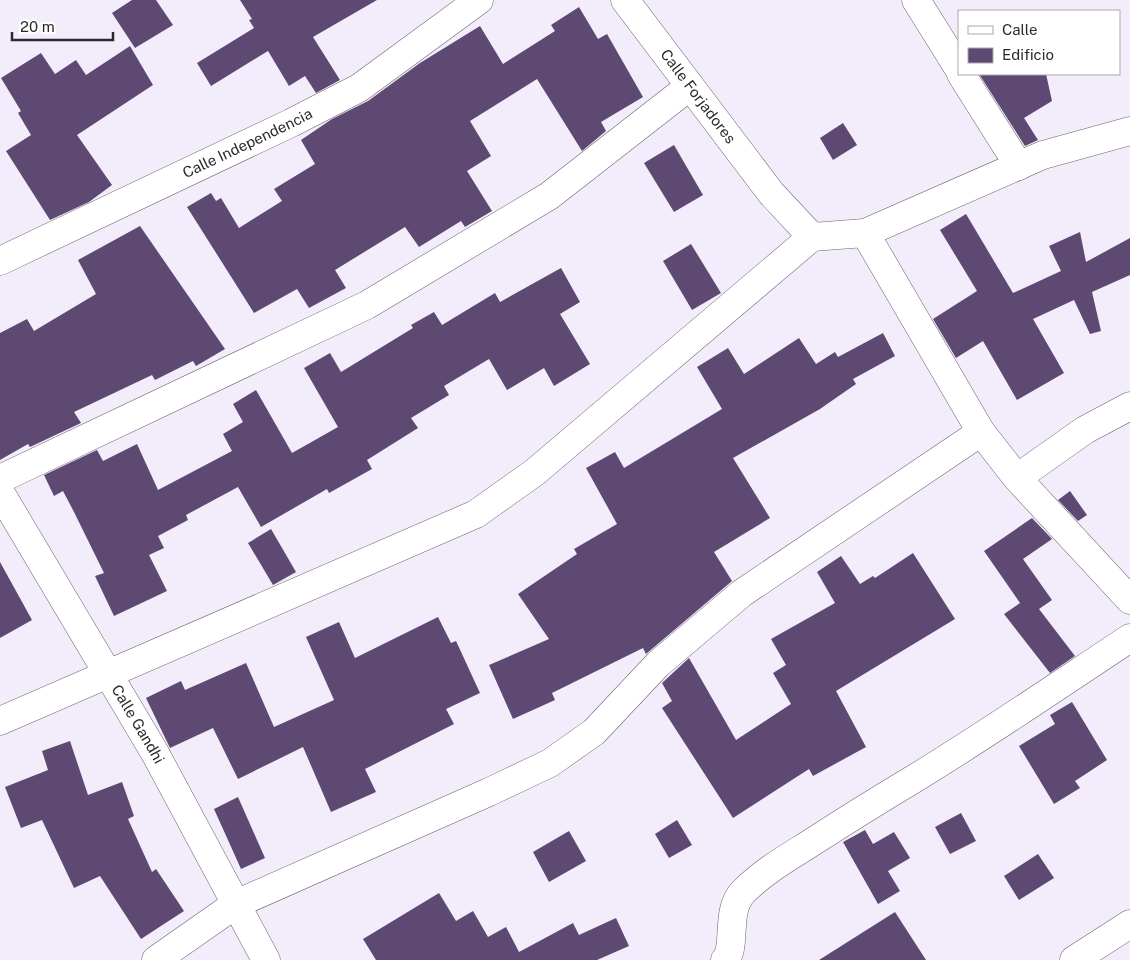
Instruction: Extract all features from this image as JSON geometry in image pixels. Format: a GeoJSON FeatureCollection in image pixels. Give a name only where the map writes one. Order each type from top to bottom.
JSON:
{"type":"FeatureCollection","features":[{"type":"Feature","properties":{"kind":"street","name":"Calle Independencia"},"geometry":{"type":"LineString","coordinates":[[0,261],[291,123],[359,88],[479,0]]}},
{"type":"Feature","properties":{"kind":"street","name":"Calle Forjadores"},"geometry":{"type":"LineString","coordinates":[[625,0],[771,193],[812,237]]}},
{"type":"Feature","properties":{"kind":"street"},"geometry":{"type":"LineString","coordinates":[[916,0],[958,68]]}},
{"type":"Feature","properties":{"kind":"street"},"geometry":{"type":"LineString","coordinates":[[962,75],[1019,166]]}},
{"type":"Feature","properties":{"kind":"street"},"geometry":{"type":"LineString","coordinates":[[0,479],[367,305],[549,196],[690,86]]}},
{"type":"Feature","properties":{"kind":"street"},"geometry":{"type":"LineString","coordinates":[[0,721],[476,514],[535,472],[812,237],[865,233],[1042,155],[1130,131]]}},
{"type":"Feature","properties":{"kind":"street"},"geometry":{"type":"LineString","coordinates":[[865,233],[981,432],[1017,478],[1130,600]]}},
{"type":"Feature","properties":{"kind":"street"},"geometry":{"type":"LineString","coordinates":[[1017,478],[1085,430],[1130,406]]}},
{"type":"Feature","properties":{"kind":"street"},"geometry":{"type":"LineString","coordinates":[[156,960],[236,904],[550,763],[594,732],[658,664],[742,594],[981,432]]}},
{"type":"Feature","properties":{"kind":"street","name":"Calle Gandhi"},"geometry":{"type":"LineString","coordinates":[[0,492],[154,753],[266,960]]}},
{"type":"Feature","properties":{"kind":"street"},"geometry":{"type":"LineString","coordinates":[[725,960],[730,950],[731,921],[735,907],[741,894],[758,878],[865,808],[968,746],[1130,638]]}},
{"type":"Feature","properties":{"kind":"street"},"geometry":{"type":"LineString","coordinates":[[1074,960],[1130,924]]}},
{"type":"Feature","properties":{"kind":"building"},"geometry":{"type":"Polygon","coordinates":[[[132,0],[156,0],[173,25],[135,48],[112,13],[132,0]]]}},
{"type":"Feature","properties":{"kind":"building"},"geometry":{"type":"Polygon","coordinates":[[[240,0],[377,0],[313,37],[340,80],[316,93],[305,76],[289,86],[268,51],[211,86],[197,63],[254,28],[249,20],[252,19],[240,0]]]}},
{"type":"Feature","properties":{"kind":"building"},"geometry":{"type":"Polygon","coordinates":[[[579,7],[598,39],[607,34],[643,97],[601,122],[606,131],[582,151],[537,79],[470,121],[491,156],[467,171],[492,211],[465,227],[461,221],[419,247],[405,227],[335,270],[346,288],[309,308],[297,289],[254,313],[187,207],[211,193],[216,201],[221,198],[239,228],[282,201],[274,189],[315,164],[301,140],[332,119],[368,101],[420,63],[480,26],[503,64],[555,31],[551,25],[579,7]]]}},
{"type":"Feature","properties":{"kind":"building"},"geometry":{"type":"Polygon","coordinates":[[[130,46],[153,85],[77,135],[112,185],[89,202],[50,220],[6,151],[31,135],[18,113],[21,111],[1,78],[41,53],[55,74],[76,60],[86,75],[130,46]]]}},
{"type":"Feature","properties":{"kind":"building"},"geometry":{"type":"Polygon","coordinates":[[[980,75],[1046,75],[1052,101],[1024,118],[1038,140],[1025,146],[980,75]]]}},
{"type":"Feature","properties":{"kind":"building"},"geometry":{"type":"Polygon","coordinates":[[[843,123],[857,145],[833,160],[820,138],[843,123]]]}},
{"type":"Feature","properties":{"kind":"building"},"geometry":{"type":"Polygon","coordinates":[[[674,145],[703,195],[674,212],[644,163],[674,145]]]}},
{"type":"Feature","properties":{"kind":"building"},"geometry":{"type":"Polygon","coordinates":[[[966,214],[1013,293],[1061,271],[1049,246],[1080,232],[1086,262],[1130,238],[1130,275],[1092,292],[1101,331],[1090,334],[1074,300],[1033,319],[1064,373],[1017,400],[983,341],[956,358],[933,319],[977,291],[940,230],[966,214]]]}},
{"type":"Feature","properties":{"kind":"building"},"geometry":{"type":"Polygon","coordinates":[[[140,226],[225,349],[196,366],[193,361],[155,380],[152,375],[74,412],[81,423],[30,447],[28,444],[0,460],[0,333],[27,319],[34,331],[96,294],[78,260],[140,226]]]}},
{"type":"Feature","properties":{"kind":"building"},"geometry":{"type":"Polygon","coordinates":[[[691,244],[721,293],[692,310],[663,261],[691,244]]]}},
{"type":"Feature","properties":{"kind":"building"},"geometry":{"type":"Polygon","coordinates":[[[561,268],[580,302],[560,314],[590,364],[554,386],[544,368],[507,390],[489,359],[444,386],[449,395],[411,418],[418,428],[367,460],[372,469],[329,493],[327,489],[261,527],[238,487],[186,515],[188,520],[158,536],[164,548],[149,555],[167,591],[114,616],[95,576],[104,573],[74,512],[63,491],[54,496],[44,475],[97,450],[103,461],[137,444],[158,490],[232,451],[223,434],[243,422],[233,404],[256,390],[292,453],[338,427],[304,368],[330,353],[341,372],[413,328],[411,325],[434,312],[442,325],[495,293],[500,302],[561,268]]]}},
{"type":"Feature","properties":{"kind":"building"},"geometry":{"type":"Polygon","coordinates":[[[883,333],[895,356],[853,379],[856,384],[820,409],[733,458],[770,518],[714,552],[732,581],[646,654],[643,648],[552,693],[555,700],[513,719],[489,665],[549,639],[518,594],[577,554],[574,549],[617,524],[586,468],[615,452],[624,468],[722,409],[697,367],[728,348],[744,374],[799,338],[816,364],[835,352],[838,357],[883,333]]]}},
{"type":"Feature","properties":{"kind":"building"},"geometry":{"type":"Polygon","coordinates":[[[1070,491],[1087,515],[1078,521],[1058,500],[1070,491]]]}},
{"type":"Feature","properties":{"kind":"building"},"geometry":{"type":"Polygon","coordinates":[[[1032,518],[1052,539],[1023,559],[1052,600],[1039,609],[1075,656],[1050,673],[1004,614],[1020,603],[984,551],[1032,518]]]}},
{"type":"Feature","properties":{"kind":"building"},"geometry":{"type":"Polygon","coordinates":[[[271,529],[296,572],[273,585],[248,543],[271,529]]]}},
{"type":"Feature","properties":{"kind":"building"},"geometry":{"type":"Polygon","coordinates":[[[913,553],[955,619],[836,691],[866,747],[813,776],[809,769],[733,818],[662,708],[672,701],[662,683],[689,658],[736,740],[791,704],[773,673],[786,665],[771,639],[835,603],[817,572],[841,556],[860,584],[873,576],[875,578],[913,553]]]}},
{"type":"Feature","properties":{"kind":"building"},"geometry":{"type":"Polygon","coordinates":[[[0,562],[32,620],[0,638],[0,562]]]}},
{"type":"Feature","properties":{"kind":"building"},"geometry":{"type":"Polygon","coordinates":[[[438,617],[451,643],[456,641],[480,693],[446,709],[454,724],[365,769],[376,792],[331,812],[303,747],[238,779],[213,728],[170,748],[146,698],[181,681],[185,690],[246,663],[274,727],[334,700],[306,637],[339,622],[355,658],[438,617]]]}},
{"type":"Feature","properties":{"kind":"building"},"geometry":{"type":"Polygon","coordinates":[[[1072,702],[1107,760],[1075,781],[1080,788],[1054,804],[1019,746],[1055,724],[1050,715],[1072,702]]]}},
{"type":"Feature","properties":{"kind":"building"},"geometry":{"type":"Polygon","coordinates":[[[70,741],[88,795],[122,782],[134,816],[128,819],[152,872],[156,869],[184,911],[141,939],[100,876],[74,888],[42,820],[21,828],[5,787],[48,770],[42,751],[70,741]]]}},
{"type":"Feature","properties":{"kind":"building"},"geometry":{"type":"Polygon","coordinates":[[[238,797],[265,858],[241,869],[214,809],[238,797]]]}},
{"type":"Feature","properties":{"kind":"building"},"geometry":{"type":"Polygon","coordinates":[[[961,813],[976,841],[950,854],[935,827],[961,813]]]}},
{"type":"Feature","properties":{"kind":"building"},"geometry":{"type":"Polygon","coordinates":[[[677,820],[692,845],[669,858],[655,834],[677,820]]]}},
{"type":"Feature","properties":{"kind":"building"},"geometry":{"type":"Polygon","coordinates":[[[865,830],[873,844],[894,832],[910,858],[888,871],[900,891],[878,904],[843,842],[865,830]]]}},
{"type":"Feature","properties":{"kind":"building"},"geometry":{"type":"Polygon","coordinates":[[[569,831],[586,861],[549,882],[533,852],[569,831]]]}},
{"type":"Feature","properties":{"kind":"building"},"geometry":{"type":"Polygon","coordinates":[[[1038,854],[1054,878],[1019,900],[1004,876],[1038,854]]]}},
{"type":"Feature","properties":{"kind":"building"},"geometry":{"type":"Polygon","coordinates":[[[439,893],[456,921],[473,911],[488,937],[506,927],[519,952],[573,923],[579,935],[616,918],[629,946],[597,960],[376,960],[363,939],[439,893]]]}},
{"type":"Feature","properties":{"kind":"building"},"geometry":{"type":"Polygon","coordinates":[[[895,912],[926,960],[819,960],[895,912]]]}}]}
